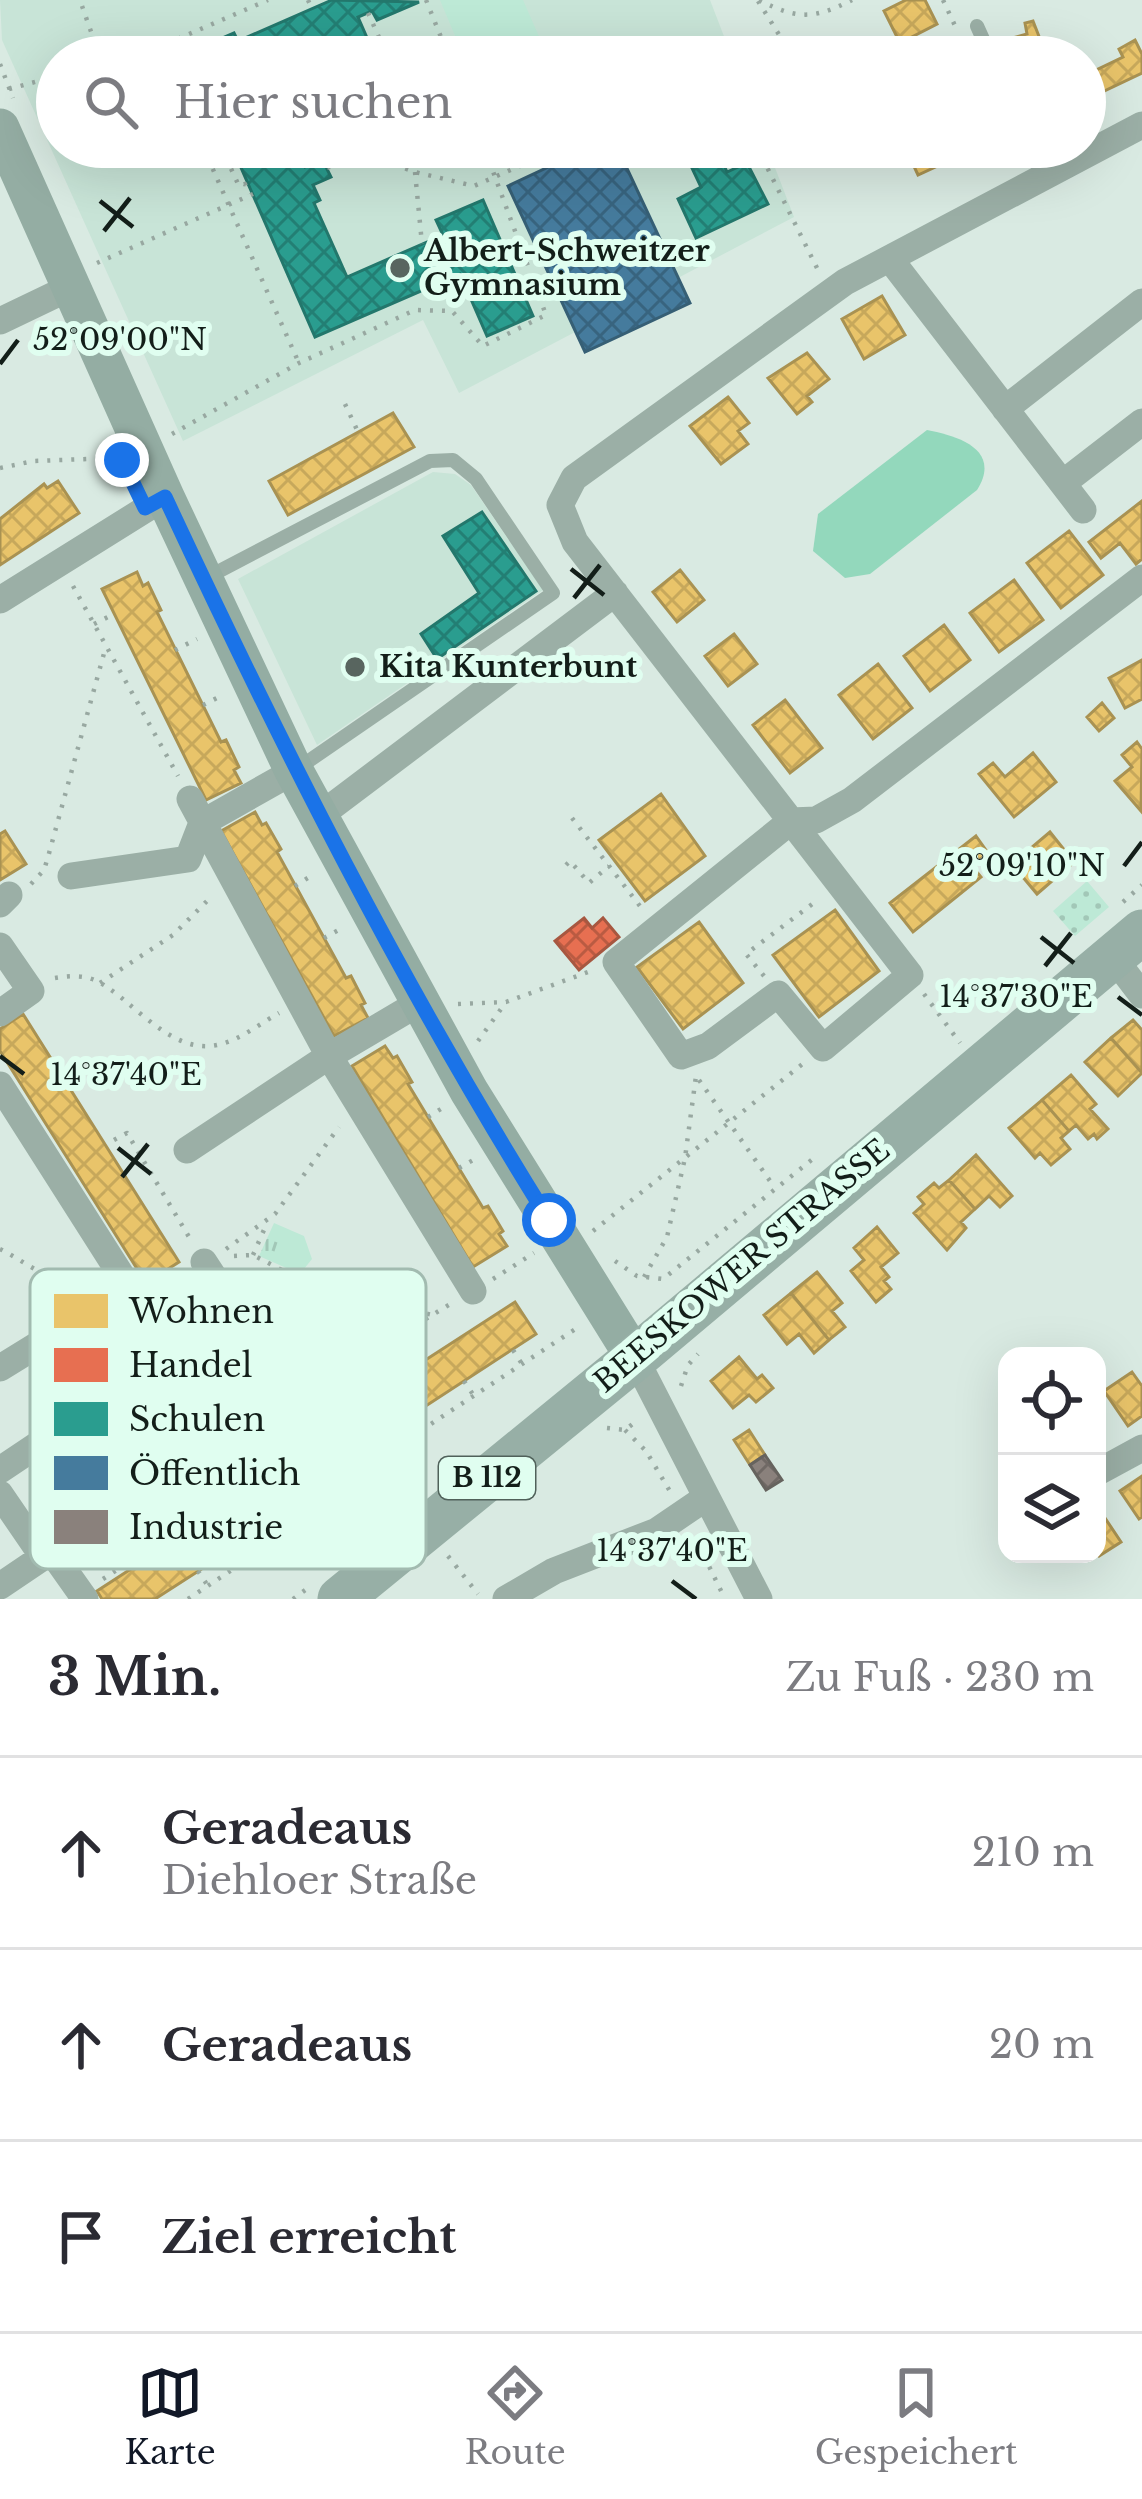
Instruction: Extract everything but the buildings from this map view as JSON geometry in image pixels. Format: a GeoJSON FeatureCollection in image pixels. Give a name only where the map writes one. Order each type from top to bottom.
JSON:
{"type":"FeatureCollection","features":[{"type":"Feature","properties":{"kind":"main road","name":"BEESKOWER STRASSE"},"geometry":{"type":"LineString","coordinates":[[426,1516],[635,1358],[1128,945]]}},
{"type":"Feature","properties":{"kind":"main road","name":"BEESKOWER STRASSE"},"geometry":{"type":"LineString","coordinates":[[326,1592],[356,1569]]}},
{"type":"Feature","properties":{"kind":"street"},"geometry":{"type":"LineString","coordinates":[[1106,143],[1142,124]]}},
{"type":"Feature","properties":{"kind":"street"},"geometry":{"type":"LineString","coordinates":[[0,128],[79,277],[128,445],[165,497],[294,771],[575,1236],[704,1499],[759,1599]]}},
{"type":"Feature","properties":{"kind":"street"},"geometry":{"type":"LineString","coordinates":[[1057,168],[831,292],[574,478],[560,505],[575,542],[791,821],[838,885],[910,975],[823,1048],[778,994],[688,1066],[616,962],[791,821],[816,820],[852,800],[1142,578]]}},
{"type":"Feature","properties":{"kind":"street"},"geometry":{"type":"LineString","coordinates":[[890,259],[1083,510]]}},
{"type":"Feature","properties":{"kind":"street"},"geometry":{"type":"LineString","coordinates":[[0,321],[79,277]]}},
{"type":"Feature","properties":{"kind":"street"},"geometry":{"type":"LineString","coordinates":[[1005,409],[1142,302]]}},
{"type":"Feature","properties":{"kind":"street"},"geometry":{"type":"LineString","coordinates":[[1063,483],[1142,422]]}},
{"type":"Feature","properties":{"kind":"street"},"geometry":{"type":"LineString","coordinates":[[0,600],[165,497]]}},
{"type":"Feature","properties":{"kind":"street"},"geometry":{"type":"LineString","coordinates":[[318,817],[614,593]]}},
{"type":"Feature","properties":{"kind":"street"},"geometry":{"type":"LineString","coordinates":[[196,811],[294,771]]}},
{"type":"Feature","properties":{"kind":"street"},"geometry":{"type":"LineString","coordinates":[[196,811],[329,1056],[473,1291]]}},
{"type":"Feature","properties":{"kind":"street"},"geometry":{"type":"LineString","coordinates":[[71,876],[188,859],[196,811]]}},
{"type":"Feature","properties":{"kind":"street"},"geometry":{"type":"LineString","coordinates":[[1128,945],[1142,995]]}},
{"type":"Feature","properties":{"kind":"street"},"geometry":{"type":"LineString","coordinates":[[0,946],[31,991],[0,1013]]}},
{"type":"Feature","properties":{"kind":"street"},"geometry":{"type":"LineString","coordinates":[[188,1150],[329,1056],[435,1004]]}},
{"type":"Feature","properties":{"kind":"street"},"geometry":{"type":"LineString","coordinates":[[0,1084],[119,1269]]}},
{"type":"Feature","properties":{"kind":"street"},"geometry":{"type":"LineString","coordinates":[[204,1262],[208,1269]]}},
{"type":"Feature","properties":{"kind":"street"},"geometry":{"type":"LineString","coordinates":[[0,1368],[30,1349]]}},
{"type":"Feature","properties":{"kind":"street"},"geometry":{"type":"LineString","coordinates":[[1106,1468],[1142,1448]]}},
{"type":"Feature","properties":{"kind":"street"},"geometry":{"type":"LineString","coordinates":[[0,1470],[30,1450]]}},
{"type":"Feature","properties":{"kind":"street"},"geometry":{"type":"LineString","coordinates":[[0,1495],[30,1533]]}},
{"type":"Feature","properties":{"kind":"street"},"geometry":{"type":"LineString","coordinates":[[506,1599],[554,1571],[657,1531],[704,1499]]}},
{"type":"Feature","properties":{"kind":"street"},"geometry":{"type":"LineString","coordinates":[[0,1586],[30,1566]]}},
{"type":"Feature","properties":{"kind":"street"},"geometry":{"type":"LineString","coordinates":[[60,1569],[83,1596]]}},
{"type":"Feature","properties":{"kind":"lane"},"geometry":{"type":"LineString","coordinates":[[977,26],[982,36]]}},
{"type":"Feature","properties":{"kind":"lane"},"geometry":{"type":"LineString","coordinates":[[1039,168],[1042,176]]}},
{"type":"Feature","properties":{"kind":"lane"},"geometry":{"type":"LineString","coordinates":[[203,580],[430,461],[453,460],[476,478],[553,593],[294,771]]}},
{"type":"Feature","properties":{"kind":"path"},"geometry":{"type":"LineString","coordinates":[[189,36],[268,0]]}},
{"type":"Feature","properties":{"kind":"path"},"geometry":{"type":"LineString","coordinates":[[308,0],[312,9]]}},
{"type":"Feature","properties":{"kind":"path"},"geometry":{"type":"LineString","coordinates":[[426,0],[441,36]]}},
{"type":"Feature","properties":{"kind":"path"},"geometry":{"type":"LineString","coordinates":[[758,0],[783,12],[811,16],[853,0]]}},
{"type":"Feature","properties":{"kind":"path"},"geometry":{"type":"LineString","coordinates":[[758,0],[781,36]]}},
{"type":"Feature","properties":{"kind":"path"},"geometry":{"type":"LineString","coordinates":[[82,6],[93,36]]}},
{"type":"Feature","properties":{"kind":"path"},"geometry":{"type":"LineString","coordinates":[[368,13],[378,36]]}},
{"type":"Feature","properties":{"kind":"path"},"geometry":{"type":"LineString","coordinates":[[9,89],[36,82]]}},
{"type":"Feature","properties":{"kind":"path"},"geometry":{"type":"LineString","coordinates":[[212,168],[299,363]]}},
{"type":"Feature","properties":{"kind":"path"},"geometry":{"type":"LineString","coordinates":[[79,277],[251,195],[245,184],[239,186],[231,168]]}},
{"type":"Feature","properties":{"kind":"path"},"geometry":{"type":"LineString","coordinates":[[402,168],[474,186],[517,168]]}},
{"type":"Feature","properties":{"kind":"path"},"geometry":{"type":"LineString","coordinates":[[0,468],[68,458],[122,460],[128,445],[415,310],[452,311],[483,346],[546,315],[492,168]]}},
{"type":"Feature","properties":{"kind":"path"},"geometry":{"type":"LineString","coordinates":[[530,168],[533,174]]}},
{"type":"Feature","properties":{"kind":"path"},"geometry":{"type":"LineString","coordinates":[[767,168],[831,292]]}},
{"type":"Feature","properties":{"kind":"path"},"geometry":{"type":"LineString","coordinates":[[415,172],[422,244]]}},
{"type":"Feature","properties":{"kind":"path"},"geometry":{"type":"LineString","coordinates":[[345,404],[358,432]]}},
{"type":"Feature","properties":{"kind":"path"},"geometry":{"type":"LineString","coordinates":[[59,560],[196,811]]}},
{"type":"Feature","properties":{"kind":"path"},"geometry":{"type":"LineString","coordinates":[[94,624],[115,614]]}},
{"type":"Feature","properties":{"kind":"path"},"geometry":{"type":"LineString","coordinates":[[175,650],[200,638]]}},
{"type":"Feature","properties":{"kind":"path"},"geometry":{"type":"LineString","coordinates":[[5,899],[26,888],[44,870],[106,646]]}},
{"type":"Feature","properties":{"kind":"path"},"geometry":{"type":"LineString","coordinates":[[202,705],[223,695]]}},
{"type":"Feature","properties":{"kind":"path"},"geometry":{"type":"LineString","coordinates":[[572,818],[657,928]]}},
{"type":"Feature","properties":{"kind":"path"},"geometry":{"type":"LineString","coordinates":[[566,865],[570,861],[589,884],[609,866]]}},
{"type":"Feature","properties":{"kind":"path"},"geometry":{"type":"LineString","coordinates":[[100,983],[173,935],[216,892],[228,871]]}},
{"type":"Feature","properties":{"kind":"path"},"geometry":{"type":"LineString","coordinates":[[296,886],[314,874]]}},
{"type":"Feature","properties":{"kind":"path"},"geometry":{"type":"LineString","coordinates":[[778,994],[746,954],[838,885]]}},
{"type":"Feature","properties":{"kind":"path"},"geometry":{"type":"LineString","coordinates":[[324,938],[344,927]]}},
{"type":"Feature","properties":{"kind":"path"},"geometry":{"type":"LineString","coordinates":[[435,1004],[506,1002],[616,962]]}},
{"type":"Feature","properties":{"kind":"path"},"geometry":{"type":"LineString","coordinates":[[910,975],[961,1044]]}},
{"type":"Feature","properties":{"kind":"path"},"geometry":{"type":"LineString","coordinates":[[85,977],[100,983],[149,1023],[200,1046],[221,1044],[300,1002]]}},
{"type":"Feature","properties":{"kind":"path"},"geometry":{"type":"LineString","coordinates":[[476,1043],[506,1002]]}},
{"type":"Feature","properties":{"kind":"path"},"geometry":{"type":"LineString","coordinates":[[426,1319],[575,1236],[685,1158],[823,1048]]}},
{"type":"Feature","properties":{"kind":"path"},"geometry":{"type":"LineString","coordinates":[[688,1066],[775,1187]]}},
{"type":"Feature","properties":{"kind":"path"},"geometry":{"type":"LineString","coordinates":[[644,1277],[668,1237],[685,1158],[688,1066]]}},
{"type":"Feature","properties":{"kind":"path"},"geometry":{"type":"LineString","coordinates":[[253,1255],[270,1218],[357,1104]]}},
{"type":"Feature","properties":{"kind":"path"},"geometry":{"type":"LineString","coordinates":[[115,1140],[127,1133],[204,1262]]}},
{"type":"Feature","properties":{"kind":"path"},"geometry":{"type":"LineString","coordinates":[[192,1269],[270,1218]]}},
{"type":"Feature","properties":{"kind":"path"},"geometry":{"type":"LineString","coordinates":[[0,1249],[38,1269]]}},
{"type":"Feature","properties":{"kind":"path"},"geometry":{"type":"LineString","coordinates":[[204,1262],[253,1255],[279,1269]]}},
{"type":"Feature","properties":{"kind":"path"},"geometry":{"type":"LineString","coordinates":[[102,1269],[115,1261]]}},
{"type":"Feature","properties":{"kind":"path"},"geometry":{"type":"LineString","coordinates":[[426,1314],[433,1315]]}},
{"type":"Feature","properties":{"kind":"path"},"geometry":{"type":"LineString","coordinates":[[426,1427],[582,1325]]}},
{"type":"Feature","properties":{"kind":"path"},"geometry":{"type":"LineString","coordinates":[[513,1350],[523,1364]]}},
{"type":"Feature","properties":{"kind":"path"},"geometry":{"type":"LineString","coordinates":[[464,1382],[474,1396]]}},
{"type":"Feature","properties":{"kind":"path"},"geometry":{"type":"LineString","coordinates":[[445,1551],[482,1599]]}},
{"type":"Feature","properties":{"kind":"path"},"geometry":{"type":"LineString","coordinates":[[83,1596],[123,1569]]}},
{"type":"Feature","properties":{"kind":"path"},"geometry":{"type":"LineString","coordinates":[[188,1599],[233,1569]]}},
{"type":"Feature","properties":{"kind":"path"},"geometry":{"type":"LineString","coordinates":[[198,1571],[208,1586]]}},
{"type":"Feature","properties":{"kind":"path"},"geometry":{"type":"LineString","coordinates":[[293,1599],[326,1592]]}},
{"type":"Feature","properties":{"kind":"shaded area","name":"Albert-Schweitzer Gymnasium"},"geometry":{"type":"Polygon","coordinates":[[[0,0],[710,0],[724,36],[36,36],[36,115],[2,40],[0,0]]]}},
{"type":"Feature","properties":{"kind":"shaded area","name":"Albert-Schweitzer Gymnasium"},"geometry":{"type":"Polygon","coordinates":[[[60,168],[775,168],[794,217],[459,393],[423,320],[183,441],[60,168]]]}},
{"type":"Feature","properties":{"kind":"shaded area"},"geometry":{"type":"Polygon","coordinates":[[[927,430],[963,441],[981,455],[983,476],[977,490],[870,574],[845,578],[813,551],[818,514],[927,430]]]}},
{"type":"Feature","properties":{"kind":"shaded area","name":"Kita Kunterbunt"},"geometry":{"type":"Polygon","coordinates":[[[433,472],[455,474],[471,485],[543,590],[317,745],[238,579],[433,472]]]}},
{"type":"Feature","properties":{"kind":"green space"},"geometry":{"type":"Polygon","coordinates":[[[440,0],[523,0],[539,36],[455,36],[440,0]]]}},
{"type":"Feature","properties":{"kind":"green space"},"geometry":{"type":"Polygon","coordinates":[[[1087,881],[1109,907],[1075,936],[1053,911],[1087,881]]]}},
{"type":"Feature","properties":{"kind":"green space"},"geometry":{"type":"Polygon","coordinates":[[[274,1223],[304,1236],[312,1259],[304,1269],[289,1269],[259,1256],[274,1223]]]}},
{"type":"Feature","properties":{"kind":"place","name":"Albert-Schweitzer Gymnasium"},"geometry":{"type":"Point","coordinates":[400,268]}},
{"type":"Feature","properties":{"kind":"place","name":"Kita Kunterbunt"},"geometry":{"type":"Point","coordinates":[355,667]}},
{"type":"Feature","properties":{"kind":"route"},"geometry":{"type":"LineString","coordinates":[[122,460],[145,508],[165,497],[318,817],[418,1003],[549,1220]]}}]}
